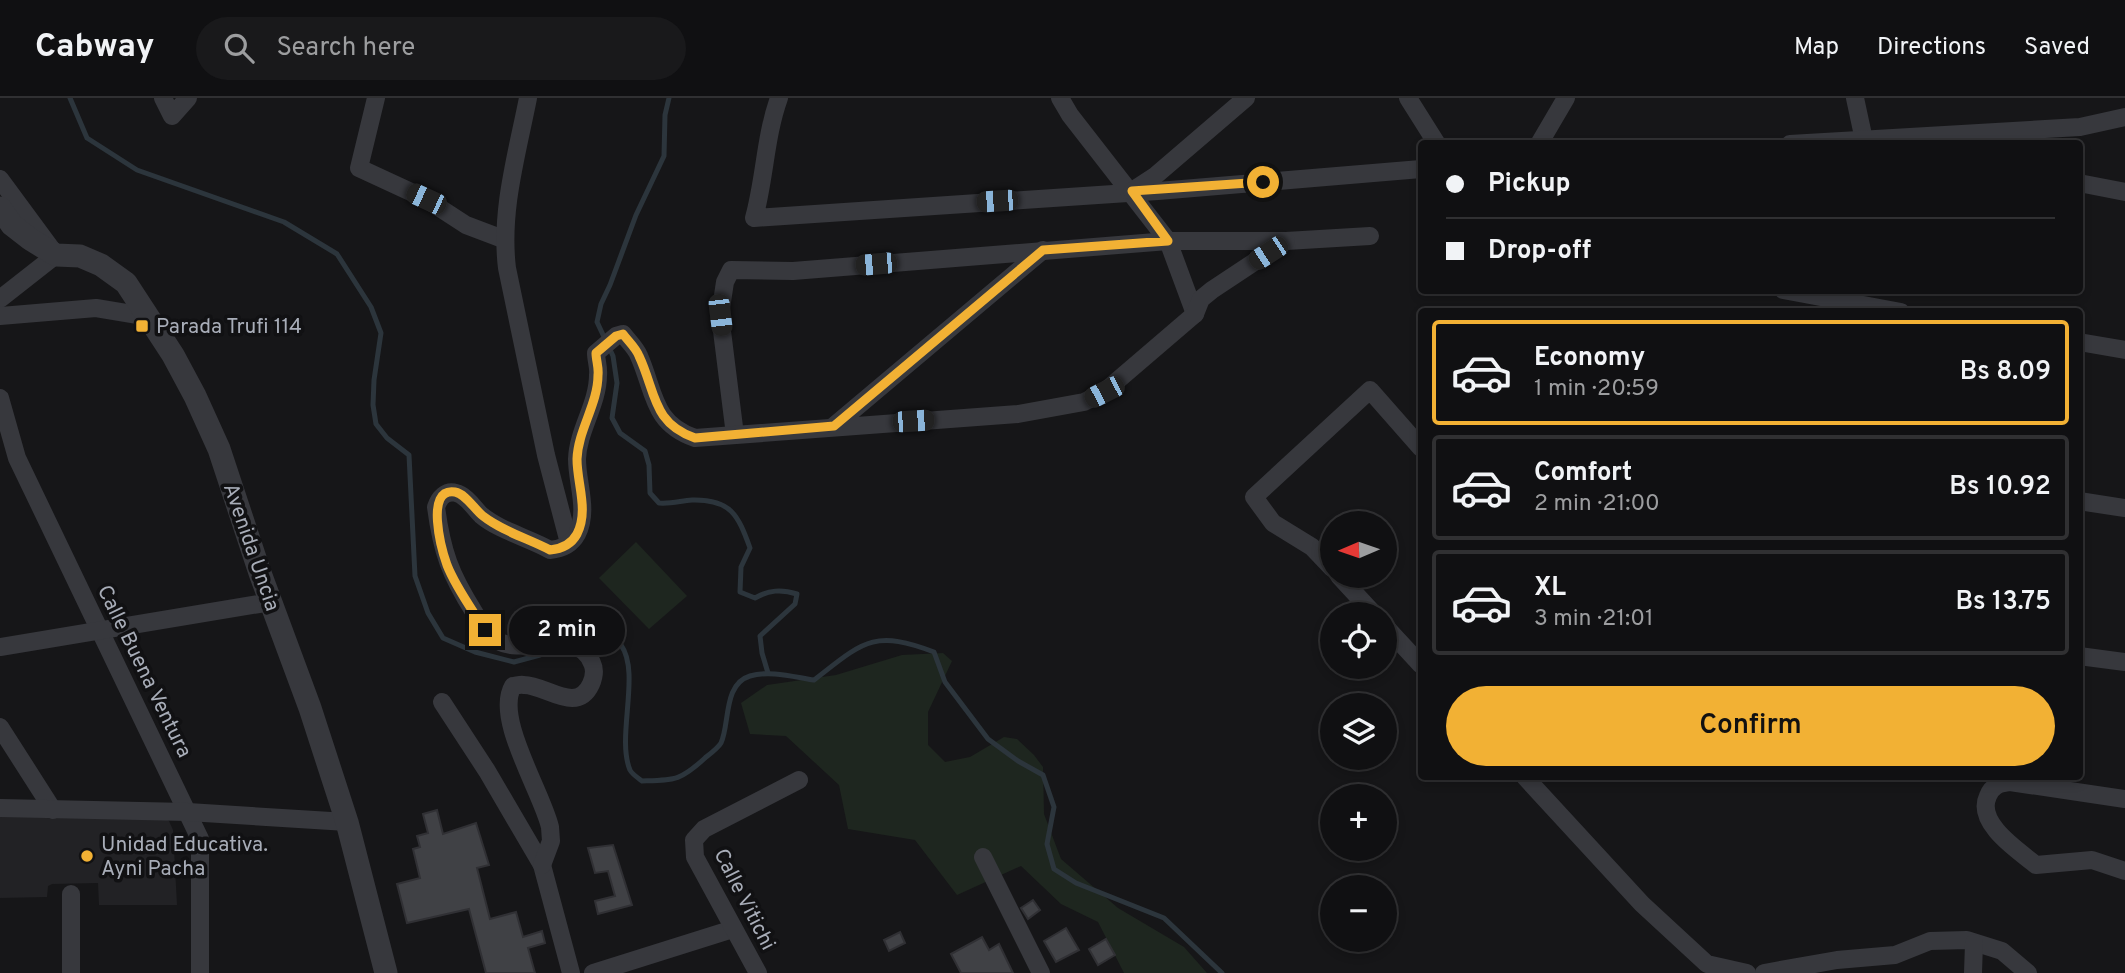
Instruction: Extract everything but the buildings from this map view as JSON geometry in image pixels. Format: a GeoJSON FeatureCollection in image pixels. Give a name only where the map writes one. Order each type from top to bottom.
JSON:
{"type":"FeatureCollection","features":[{"type":"Feature","properties":{"kind":"street"},"geometry":{"type":"LineString","coordinates":[[163,98],[172,116],[188,98]]}},
{"type":"Feature","properties":{"kind":"street"},"geometry":{"type":"LineString","coordinates":[[376,98],[359,168],[426,199],[466,225],[503,239]]}},
{"type":"Feature","properties":{"kind":"street"},"geometry":{"type":"LineString","coordinates":[[528,98],[507,202],[503,239],[546,455],[569,543]]}},
{"type":"Feature","properties":{"kind":"street"},"geometry":{"type":"LineString","coordinates":[[779,98],[763,161],[760,198],[754,218],[1418,169]]}},
{"type":"Feature","properties":{"kind":"street"},"geometry":{"type":"LineString","coordinates":[[1060,98],[1070,115],[1132,191],[1168,241],[1195,314]]}},
{"type":"Feature","properties":{"kind":"street"},"geometry":{"type":"LineString","coordinates":[[1132,191],[1155,176],[1246,98]]}},
{"type":"Feature","properties":{"kind":"street"},"geometry":{"type":"LineString","coordinates":[[1408,98],[1434,140]]}},
{"type":"Feature","properties":{"kind":"street"},"geometry":{"type":"LineString","coordinates":[[1541,140],[1566,98]]}},
{"type":"Feature","properties":{"kind":"street"},"geometry":{"type":"LineString","coordinates":[[1855,98],[1864,140],[2010,138],[2125,117]]}},
{"type":"Feature","properties":{"kind":"street"},"geometry":{"type":"LineString","coordinates":[[0,180],[55,255],[0,299]]}},
{"type":"Feature","properties":{"kind":"street"},"geometry":{"type":"LineString","coordinates":[[2083,184],[2125,189]]}},
{"type":"Feature","properties":{"kind":"street","name":"Avenida Uncia"},"geometry":{"type":"LineString","coordinates":[[0,208],[12,225],[55,255],[80,256],[101,265],[126,283],[150,317],[195,396],[219,449],[310,708],[347,822],[386,973]]}},
{"type":"Feature","properties":{"kind":"street"},"geometry":{"type":"LineString","coordinates":[[735,435],[720,315],[723,290],[731,270],[793,271],[1168,241],[1286,241],[1370,236]]}},
{"type":"Feature","properties":{"kind":"street"},"geometry":{"type":"LineString","coordinates":[[542,865],[551,841],[550,827],[513,731],[508,712],[508,695],[513,686],[525,684],[564,698],[576,698],[592,683],[594,671],[591,660],[583,651],[571,645],[506,645],[485,630],[447,565],[436,507],[438,499],[455,492],[491,522],[550,550],[561,549],[569,543],[577,534],[583,506],[577,456],[596,387],[596,353],[616,336],[623,334],[638,353],[657,407],[667,423],[680,433],[695,438],[1018,414],[1084,402],[1104,392],[1195,314],[1201,299],[1286,241]]}},
{"type":"Feature","properties":{"kind":"street"},"geometry":{"type":"LineString","coordinates":[[834,426],[1043,250]]}},
{"type":"Feature","properties":{"kind":"street"},"geometry":{"type":"LineString","coordinates":[[1804,294],[1880,308]]}},
{"type":"Feature","properties":{"kind":"street"},"geometry":{"type":"LineString","coordinates":[[0,316],[96,308],[150,317]]}},
{"type":"Feature","properties":{"kind":"street"},"geometry":{"type":"LineString","coordinates":[[2083,343],[2125,350]]}},
{"type":"Feature","properties":{"kind":"street"},"geometry":{"type":"LineString","coordinates":[[1320,555],[1312,547],[1273,523],[1254,497],[1370,390],[1418,445]]}},
{"type":"Feature","properties":{"kind":"street","name":"Calle Buena Ventura"},"geometry":{"type":"LineString","coordinates":[[0,398],[17,458],[200,839],[200,973]]}},
{"type":"Feature","properties":{"kind":"street"},"geometry":{"type":"LineString","coordinates":[[2083,502],[2125,508]]}},
{"type":"Feature","properties":{"kind":"street"},"geometry":{"type":"LineString","coordinates":[[1350,588],[1363,602]]}},
{"type":"Feature","properties":{"kind":"street"},"geometry":{"type":"LineString","coordinates":[[0,647],[271,602]]}},
{"type":"Feature","properties":{"kind":"street"},"geometry":{"type":"LineString","coordinates":[[1397,639],[1418,662]]}},
{"type":"Feature","properties":{"kind":"street"},"geometry":{"type":"LineString","coordinates":[[2083,657],[2125,662]]}},
{"type":"Feature","properties":{"kind":"street"},"geometry":{"type":"LineString","coordinates":[[442,702],[487,771],[542,865],[571,973]]}},
{"type":"Feature","properties":{"kind":"street"},"geometry":{"type":"LineString","coordinates":[[0,727],[53,810]]}},
{"type":"Feature","properties":{"kind":"street","name":"Calle Vitichi"},"geometry":{"type":"LineString","coordinates":[[758,973],[695,857],[694,840],[704,829],[799,780]]}},
{"type":"Feature","properties":{"kind":"street"},"geometry":{"type":"LineString","coordinates":[[1528,780],[1643,904],[1707,964],[1747,973]]}},
{"type":"Feature","properties":{"kind":"street"},"geometry":{"type":"LineString","coordinates":[[2125,799],[2010,782],[1999,783],[1992,789],[1985,806],[1986,815],[2001,835],[2036,865],[2092,860],[2125,871]]}},
{"type":"Feature","properties":{"kind":"street"},"geometry":{"type":"LineString","coordinates":[[0,808],[187,812],[347,822]]}},
{"type":"Feature","properties":{"kind":"street"},"geometry":{"type":"LineString","coordinates":[[984,857],[1041,973]]}},
{"type":"Feature","properties":{"kind":"street"},"geometry":{"type":"LineString","coordinates":[[71,973],[72,894]]}},
{"type":"Feature","properties":{"kind":"street"},"geometry":{"type":"LineString","coordinates":[[593,973],[733,929]]}},
{"type":"Feature","properties":{"kind":"street"},"geometry":{"type":"LineString","coordinates":[[1764,973],[1837,960],[1895,955],[1930,942],[1967,940],[2002,951],[2028,973]]}},
{"type":"Feature","properties":{"kind":"street"},"geometry":{"type":"LineString","coordinates":[[1973,973],[1974,943]]}},
{"type":"Feature","properties":{"kind":"shaded area"},"geometry":{"type":"Polygon","coordinates":[[[636,542],[687,596],[649,629],[599,578],[636,542]]]}},
{"type":"Feature","properties":{"kind":"shaded area"},"geometry":{"type":"Polygon","coordinates":[[[943,653],[952,661],[928,712],[928,745],[945,762],[970,757],[1004,737],[1017,739],[1043,767],[1044,814],[1061,859],[1118,908],[1184,947],[1207,973],[1124,973],[1098,922],[1061,904],[1021,866],[957,895],[915,840],[848,829],[839,785],[786,736],[750,734],[741,703],[767,685],[836,675],[902,655],[943,653]]]}},
{"type":"Feature","properties":{"kind":"shaded area","name":"Unidad Educativa. Ayni Pacha"},"geometry":{"type":"Polygon","coordinates":[[[0,816],[164,818],[169,821],[173,830],[177,905],[99,905],[98,883],[52,884],[48,886],[47,897],[0,898],[0,816]]]}},
{"type":"Feature","properties":{"kind":"waterway"},"geometry":{"type":"LineString","coordinates":[[70,98],[87,138],[137,170],[284,222],[337,254],[371,307],[381,333],[374,380],[373,405],[376,424],[387,438],[409,455],[415,576],[428,613],[443,638],[475,652],[514,662],[545,651]]}},
{"type":"Feature","properties":{"kind":"waterway"},"geometry":{"type":"LineString","coordinates":[[669,98],[665,115],[664,156],[636,215],[601,304],[597,322],[613,356],[617,383],[612,418],[620,433],[645,451],[649,465],[650,493],[659,503],[692,500],[716,502],[737,518],[750,548],[741,567],[740,592],[755,598],[775,591],[797,594],[795,604],[760,636],[768,673]]}},
{"type":"Feature","properties":{"kind":"waterway"},"geometry":{"type":"LineString","coordinates":[[565,636],[585,622],[609,634],[621,645],[627,657],[629,672],[626,756],[631,771],[642,781],[683,775],[716,749],[724,735],[735,687],[750,676],[774,674],[814,680],[857,648],[882,641],[896,641],[934,652],[945,682],[988,739],[1043,775],[1054,807],[1047,844],[1054,869],[1076,883],[1164,918],[1222,973]]}},
{"type":"Feature","properties":{"kind":"place","name":"Parada Trufi 114"},"geometry":{"type":"Point","coordinates":[142,326]}},
{"type":"Feature","properties":{"kind":"place","name":"Unidad Educativa. Ayni Pacha"},"geometry":{"type":"Point","coordinates":[87,856]}},
{"type":"Feature","properties":{"kind":"route"},"geometry":{"type":"LineString","coordinates":[[485,630],[447,565],[438,526],[438,499],[455,492],[491,522],[550,550],[561,549],[569,543],[577,534],[583,506],[577,456],[596,387],[596,353],[616,336],[623,334],[638,353],[657,407],[667,423],[680,433],[695,438],[834,426],[1043,250],[1168,241],[1132,191],[1263,182]]}}]}
